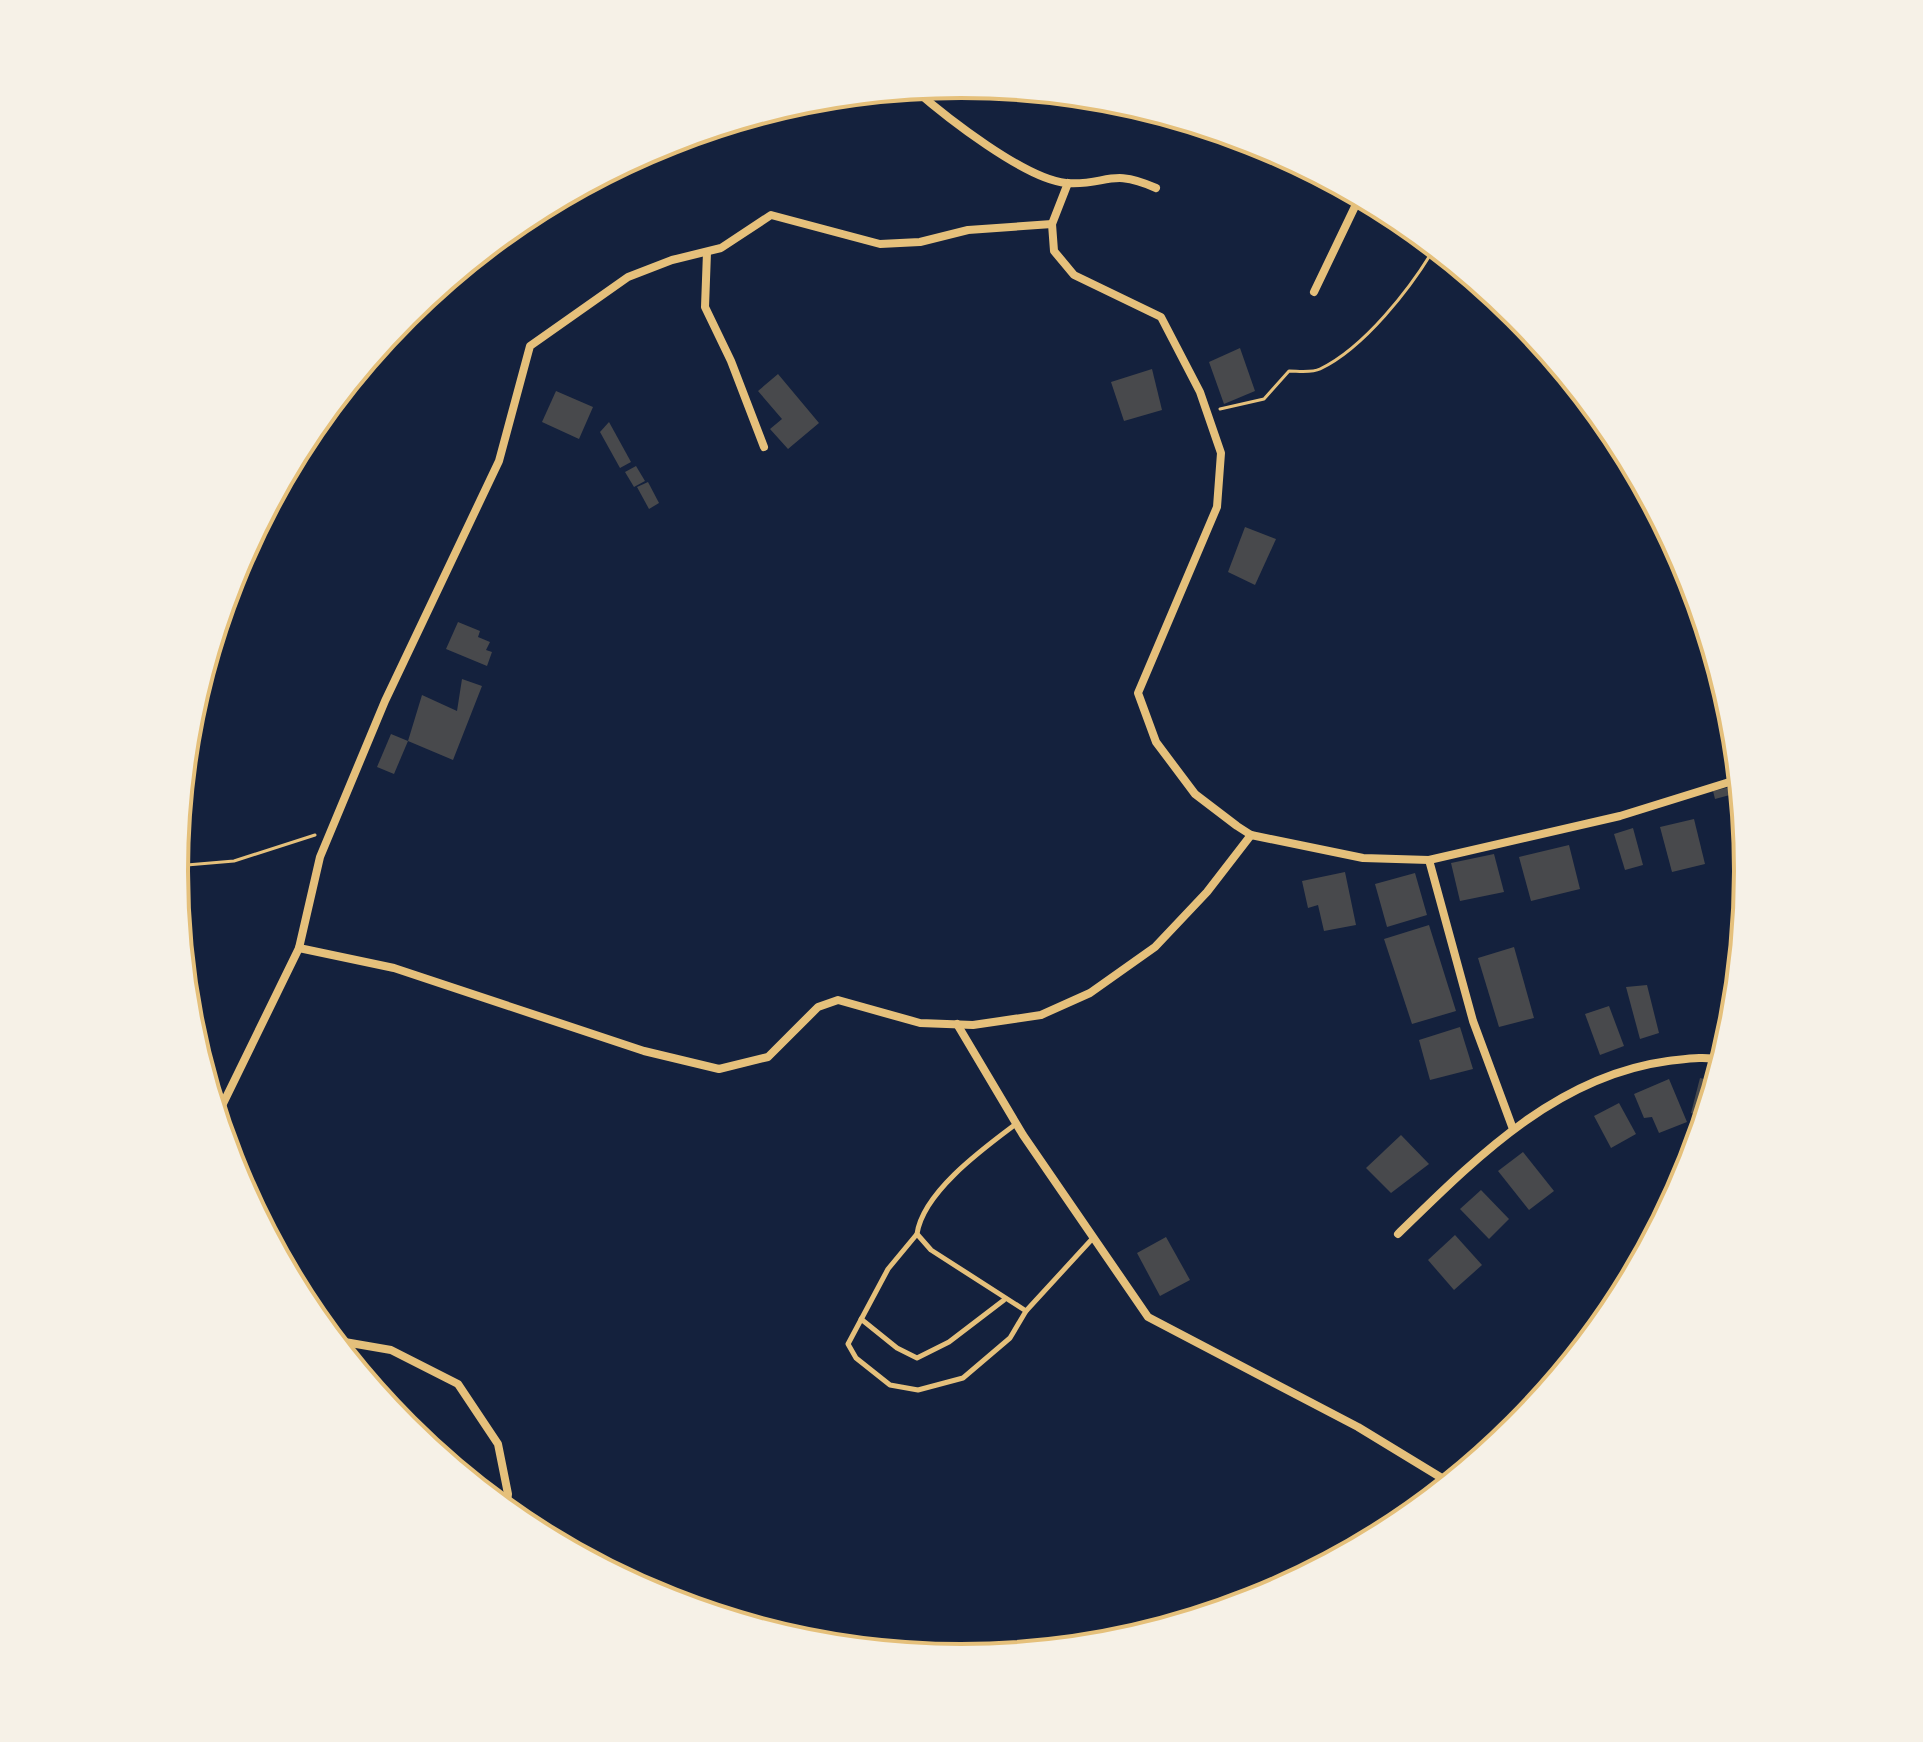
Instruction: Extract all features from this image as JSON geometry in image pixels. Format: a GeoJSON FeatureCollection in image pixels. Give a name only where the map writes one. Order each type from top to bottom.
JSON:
{"type":"FeatureCollection","features":[{"type":"Feature","properties":{"kind":"street"},"geometry":{"type":"LineString","coordinates":[[928,99],[1020,167],[1068,183],[1130,176],[1156,188]]}},
{"type":"Feature","properties":{"kind":"street"},"geometry":{"type":"LineString","coordinates":[[1068,183],[1052,224],[1054,251],[1074,275],[1161,317],[1207,412],[1221,453],[1217,507],[1138,693],[1156,742],[1195,794],[1251,835],[1363,858],[1429,860],[1620,816],[1729,782]]}},
{"type":"Feature","properties":{"kind":"street"},"geometry":{"type":"LineString","coordinates":[[1314,292],[1355,206]]}},
{"type":"Feature","properties":{"kind":"street"},"geometry":{"type":"LineString","coordinates":[[224,1101],[299,948],[320,857],[385,701],[499,461],[530,346],[628,277],[672,260],[721,248],[771,215],[880,244],[920,242],[983,228],[1052,224]]}},
{"type":"Feature","properties":{"kind":"street"},"geometry":{"type":"LineString","coordinates":[[707,252],[705,307],[731,361],[764,447]]}},
{"type":"Feature","properties":{"kind":"street"},"geometry":{"type":"LineString","coordinates":[[299,948],[394,968],[644,1051],[719,1069],[768,1057],[818,1007],[838,1000],[920,1023],[957,1024],[1041,1015],[1090,993],[1155,947],[1207,892],[1251,835]]}},
{"type":"Feature","properties":{"kind":"street"},"geometry":{"type":"LineString","coordinates":[[1429,860],[1473,1021],[1513,1129]]}},
{"type":"Feature","properties":{"kind":"street"},"geometry":{"type":"LineString","coordinates":[[957,1024],[1016,1124],[1148,1317],[1358,1427],[1440,1477]]}},
{"type":"Feature","properties":{"kind":"street"},"geometry":{"type":"LineString","coordinates":[[1398,1234],[1513,1129],[1574,1091],[1639,1065],[1711,1058]]}},
{"type":"Feature","properties":{"kind":"street"},"geometry":{"type":"LineString","coordinates":[[349,1343],[391,1350],[458,1384],[498,1444],[508,1496]]}},
{"type":"Feature","properties":{"kind":"lane"},"geometry":{"type":"LineString","coordinates":[[1016,1124],[975,1155],[935,1198],[917,1234],[888,1269],[848,1344],[856,1358],[890,1385],[918,1390],[963,1378],[1010,1338],[1026,1311],[1093,1238]]}},
{"type":"Feature","properties":{"kind":"lane"},"geometry":{"type":"LineString","coordinates":[[917,1234],[931,1250],[1004,1300],[1026,1311]]}},
{"type":"Feature","properties":{"kind":"lane"},"geometry":{"type":"LineString","coordinates":[[861,1319],[897,1348],[917,1358],[949,1342],[1004,1300]]}},
{"type":"Feature","properties":{"kind":"path"},"geometry":{"type":"LineString","coordinates":[[1207,412],[1264,399],[1289,371],[1318,371],[1366,335],[1391,308],[1429,256]]}},
{"type":"Feature","properties":{"kind":"path"},"geometry":{"type":"LineString","coordinates":[[188,865],[234,861],[332,829]]}},
{"type":"Feature","properties":{"kind":"building"},"geometry":{"type":"Polygon","coordinates":[[[1240,348],[1255,391],[1224,404],[1209,362],[1240,348]]]}},
{"type":"Feature","properties":{"kind":"building"},"geometry":{"type":"Polygon","coordinates":[[[1152,369],[1162,410],[1124,421],[1111,382],[1152,369]]]}},
{"type":"Feature","properties":{"kind":"building"},"geometry":{"type":"Polygon","coordinates":[[[778,374],[819,423],[788,449],[770,429],[782,419],[758,391],[778,374]]]}},
{"type":"Feature","properties":{"kind":"building"},"geometry":{"type":"Polygon","coordinates":[[[556,391],[593,407],[579,439],[542,422],[556,391]]]}},
{"type":"Feature","properties":{"kind":"building"},"geometry":{"type":"Polygon","coordinates":[[[609,422],[631,462],[620,468],[600,432],[609,422]]]}},
{"type":"Feature","properties":{"kind":"building"},"geometry":{"type":"Polygon","coordinates":[[[636,466],[645,481],[634,487],[625,472],[636,466]]]}},
{"type":"Feature","properties":{"kind":"building"},"geometry":{"type":"Polygon","coordinates":[[[648,482],[659,503],[649,509],[637,487],[648,482]]]}},
{"type":"Feature","properties":{"kind":"building"},"geometry":{"type":"Polygon","coordinates":[[[1245,527],[1276,539],[1255,585],[1228,572],[1245,527]]]}},
{"type":"Feature","properties":{"kind":"building"},"geometry":{"type":"Polygon","coordinates":[[[458,622],[480,631],[478,637],[490,642],[486,650],[492,652],[487,666],[446,649],[458,622]]]}},
{"type":"Feature","properties":{"kind":"building"},"geometry":{"type":"Polygon","coordinates":[[[462,679],[482,686],[453,760],[408,741],[422,695],[457,711],[462,679]]]}},
{"type":"Feature","properties":{"kind":"building"},"geometry":{"type":"Polygon","coordinates":[[[391,734],[408,741],[394,774],[377,767],[391,734]]]}},
{"type":"Feature","properties":{"kind":"building"},"geometry":{"type":"Polygon","coordinates":[[[1730,787],[1730,795],[1715,799],[1713,791],[1730,787]]]}},
{"type":"Feature","properties":{"kind":"building"},"geometry":{"type":"Polygon","coordinates":[[[1694,819],[1705,864],[1672,872],[1660,827],[1694,819]]]}},
{"type":"Feature","properties":{"kind":"building"},"geometry":{"type":"Polygon","coordinates":[[[1633,828],[1643,865],[1625,870],[1614,834],[1633,828]]]}},
{"type":"Feature","properties":{"kind":"building"},"geometry":{"type":"Polygon","coordinates":[[[1569,845],[1580,889],[1531,901],[1519,857],[1569,845]]]}},
{"type":"Feature","properties":{"kind":"building"},"geometry":{"type":"Polygon","coordinates":[[[1494,854],[1504,892],[1460,901],[1451,863],[1494,854]]]}},
{"type":"Feature","properties":{"kind":"building"},"geometry":{"type":"Polygon","coordinates":[[[1345,872],[1356,925],[1324,931],[1318,905],[1308,908],[1302,881],[1345,872]]]}},
{"type":"Feature","properties":{"kind":"building"},"geometry":{"type":"Polygon","coordinates":[[[1415,873],[1427,915],[1387,927],[1375,884],[1415,873]]]}},
{"type":"Feature","properties":{"kind":"building"},"geometry":{"type":"Polygon","coordinates":[[[1429,925],[1456,1011],[1412,1024],[1384,939],[1429,925]]]}},
{"type":"Feature","properties":{"kind":"building"},"geometry":{"type":"Polygon","coordinates":[[[1514,947],[1534,1018],[1499,1027],[1478,958],[1514,947]]]}},
{"type":"Feature","properties":{"kind":"building"},"geometry":{"type":"Polygon","coordinates":[[[1647,985],[1659,1033],[1640,1039],[1626,987],[1647,985]]]}},
{"type":"Feature","properties":{"kind":"building"},"geometry":{"type":"Polygon","coordinates":[[[1609,1006],[1624,1046],[1600,1055],[1585,1014],[1609,1006]]]}},
{"type":"Feature","properties":{"kind":"building"},"geometry":{"type":"Polygon","coordinates":[[[1460,1027],[1473,1069],[1430,1080],[1419,1040],[1460,1027]]]}},
{"type":"Feature","properties":{"kind":"building"},"geometry":{"type":"Polygon","coordinates":[[[1700,1078],[1705,1079],[1695,1114],[1691,1113],[1700,1078]]]}},
{"type":"Feature","properties":{"kind":"building"},"geometry":{"type":"Polygon","coordinates":[[[1669,1079],[1687,1122],[1659,1133],[1652,1117],[1644,1118],[1634,1094],[1669,1079]]]}},
{"type":"Feature","properties":{"kind":"building"},"geometry":{"type":"Polygon","coordinates":[[[1619,1103],[1636,1134],[1611,1148],[1594,1116],[1619,1103]]]}},
{"type":"Feature","properties":{"kind":"building"},"geometry":{"type":"Polygon","coordinates":[[[1401,1135],[1429,1164],[1391,1193],[1366,1168],[1401,1135]]]}},
{"type":"Feature","properties":{"kind":"building"},"geometry":{"type":"Polygon","coordinates":[[[1523,1152],[1554,1191],[1529,1210],[1498,1171],[1523,1152]]]}},
{"type":"Feature","properties":{"kind":"building"},"geometry":{"type":"Polygon","coordinates":[[[1481,1190],[1509,1219],[1489,1239],[1460,1209],[1481,1190]]]}},
{"type":"Feature","properties":{"kind":"building"},"geometry":{"type":"Polygon","coordinates":[[[1455,1235],[1482,1265],[1454,1290],[1428,1260],[1455,1235]]]}},
{"type":"Feature","properties":{"kind":"building"},"geometry":{"type":"Polygon","coordinates":[[[1166,1237],[1190,1280],[1160,1296],[1137,1253],[1166,1237]]]}}]}
